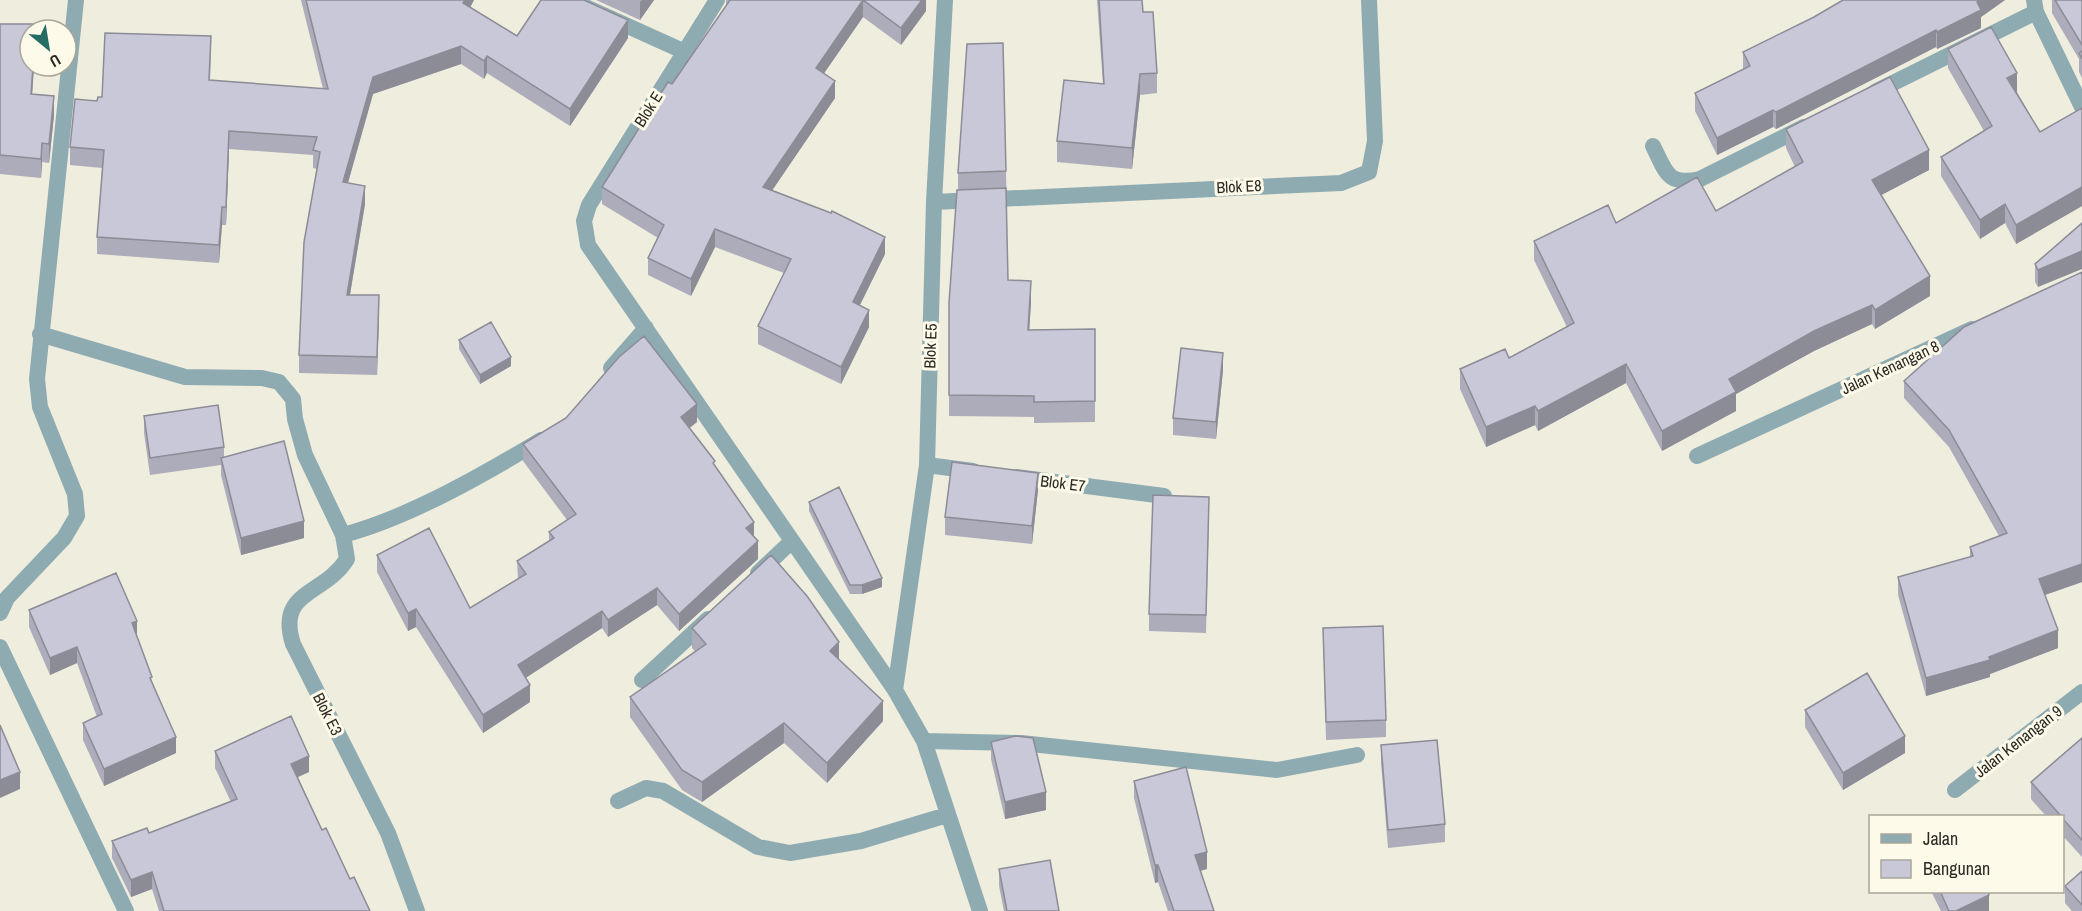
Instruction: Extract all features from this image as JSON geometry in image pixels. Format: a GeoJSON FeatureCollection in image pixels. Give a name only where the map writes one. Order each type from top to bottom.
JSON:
{"type":"FeatureCollection","features":[{"type":"Feature","properties":{"kind":"street"},"geometry":{"type":"LineString","coordinates":[[72,18],[76,0]]}},
{"type":"Feature","properties":{"kind":"street"},"geometry":{"type":"LineString","coordinates":[[570,0],[683,51]]}},
{"type":"Feature","properties":{"kind":"street","name":"Blok E"},"geometry":{"type":"LineString","coordinates":[[646,328],[588,245],[584,221],[589,205],[683,51],[717,0]]}},
{"type":"Feature","properties":{"kind":"street","name":"Blok E5"},"geometry":{"type":"LineString","coordinates":[[895,690],[927,465],[934,202],[945,0]]}},
{"type":"Feature","properties":{"kind":"street","name":"Blok E8"},"geometry":{"type":"LineString","coordinates":[[934,202],[1341,183],[1369,172],[1375,141],[1369,0]]}},
{"type":"Feature","properties":{"kind":"street"},"geometry":{"type":"LineString","coordinates":[[1857,101],[2035,6],[2082,107]]}},
{"type":"Feature","properties":{"kind":"street"},"geometry":{"type":"LineString","coordinates":[[0,613],[7,598],[64,538],[77,516],[75,494],[40,407],[37,379],[65,78]]}},
{"type":"Feature","properties":{"kind":"street"},"geometry":{"type":"LineString","coordinates":[[1653,146],[1667,175],[1683,182],[1700,179],[1815,122]]}},
{"type":"Feature","properties":{"kind":"street","name":"Jalan Kenangan 8"},"geometry":{"type":"LineString","coordinates":[[1697,456],[1986,323]]}},
{"type":"Feature","properties":{"kind":"street"},"geometry":{"type":"LineString","coordinates":[[602,378],[646,328],[895,690],[924,741],[980,911]]}},
{"type":"Feature","properties":{"kind":"street","name":"Blok E3"},"geometry":{"type":"LineString","coordinates":[[40,334],[185,377],[262,378],[279,382],[293,399],[295,419],[305,455],[344,535],[347,560],[339,572],[298,601],[289,613],[287,627],[293,644],[388,833],[417,911]]}},
{"type":"Feature","properties":{"kind":"street"},"geometry":{"type":"LineString","coordinates":[[344,535],[370,528],[467,482],[558,428]]}},
{"type":"Feature","properties":{"kind":"street","name":"Blok E7"},"geometry":{"type":"LineString","coordinates":[[927,465],[1164,496]]}},
{"type":"Feature","properties":{"kind":"street"},"geometry":{"type":"LineString","coordinates":[[742,588],[792,541]]}},
{"type":"Feature","properties":{"kind":"street"},"geometry":{"type":"LineString","coordinates":[[642,680],[717,611]]}},
{"type":"Feature","properties":{"kind":"street"},"geometry":{"type":"LineString","coordinates":[[0,647],[126,911]]}},
{"type":"Feature","properties":{"kind":"street","name":"Jalan Kenangan 9"},"geometry":{"type":"LineString","coordinates":[[1955,790],[2082,692]]}},
{"type":"Feature","properties":{"kind":"street"},"geometry":{"type":"LineString","coordinates":[[924,741],[1021,743],[1277,770],[1357,755]]}},
{"type":"Feature","properties":{"kind":"street"},"geometry":{"type":"LineString","coordinates":[[618,801],[646,788],[663,791],[758,847],[790,853],[861,841],[947,815]]}},
{"type":"Feature","properties":{"kind":"building"},"geometry":{"type":"Polygon","coordinates":[[[306,0],[465,0],[463,3],[517,36],[541,0],[584,0],[628,20],[570,109],[487,56],[484,61],[461,46],[373,77],[343,182],[365,186],[347,295],[379,295],[377,357],[299,355],[304,242],[320,152],[313,150],[317,137],[229,131],[226,207],[222,207],[219,245],[97,237],[104,150],[70,147],[75,99],[97,101],[98,97],[102,97],[105,33],[211,36],[209,80],[328,89],[306,0]]]}},
{"type":"Feature","properties":{"kind":"building"},"geometry":{"type":"Polygon","coordinates":[[[730,0],[863,0],[816,68],[835,81],[763,187],[831,213],[832,211],[885,237],[853,302],[869,310],[841,367],[758,326],[791,259],[715,229],[691,279],[648,258],[664,225],[602,187],[668,82],[672,84],[730,0]]]}},
{"type":"Feature","properties":{"kind":"building"},"geometry":{"type":"Polygon","coordinates":[[[863,0],[922,0],[901,28],[863,0]]]}},
{"type":"Feature","properties":{"kind":"building"},"geometry":{"type":"Polygon","coordinates":[[[1099,0],[1142,0],[1143,12],[1153,12],[1157,73],[1140,74],[1132,148],[1057,141],[1064,80],[1104,84],[1099,0]]]}},
{"type":"Feature","properties":{"kind":"building"},"geometry":{"type":"Polygon","coordinates":[[[1843,0],[1980,0],[1977,2],[1981,10],[1937,32],[1936,30],[1776,112],[1773,110],[1717,138],[1695,93],[1750,66],[1743,52],[1843,0]]]}},
{"type":"Feature","properties":{"kind":"building"},"geometry":{"type":"Polygon","coordinates":[[[2055,0],[2082,0],[2082,45],[2055,0]]]}},
{"type":"Feature","properties":{"kind":"building"},"geometry":{"type":"Polygon","coordinates":[[[0,24],[18,24],[18,78],[32,78],[31,94],[54,96],[49,144],[42,143],[41,159],[0,155],[0,24]]]}},
{"type":"Feature","properties":{"kind":"building"},"geometry":{"type":"Polygon","coordinates":[[[1991,27],[2017,73],[2007,78],[2040,132],[2082,108],[2082,187],[2016,225],[2005,204],[1980,220],[1941,157],[1992,126],[1948,49],[1991,27]]]}},
{"type":"Feature","properties":{"kind":"building"},"geometry":{"type":"Polygon","coordinates":[[[1003,43],[1006,171],[958,173],[967,44],[1003,43]]]}},
{"type":"Feature","properties":{"kind":"building"},"geometry":{"type":"Polygon","coordinates":[[[1890,77],[1929,150],[1872,180],[1930,276],[1875,310],[1872,305],[1814,331],[1729,379],[1736,392],[1662,431],[1626,364],[1538,411],[1535,406],[1486,427],[1460,369],[1505,349],[1509,358],[1574,323],[1534,241],[1608,205],[1616,223],[1697,177],[1716,211],[1803,162],[1786,129],[1890,77]]]}},
{"type":"Feature","properties":{"kind":"building"},"geometry":{"type":"Polygon","coordinates":[[[1006,188],[1008,280],[1031,281],[1028,330],[1095,329],[1095,401],[1034,402],[1034,396],[949,395],[949,303],[957,190],[1006,188]]]}},
{"type":"Feature","properties":{"kind":"building"},"geometry":{"type":"Polygon","coordinates":[[[2082,223],[2082,251],[2038,270],[2035,264],[2082,223]]]}},
{"type":"Feature","properties":{"kind":"building"},"geometry":{"type":"Polygon","coordinates":[[[2082,272],[2082,564],[2039,579],[2058,630],[1989,657],[1990,660],[1926,678],[1898,577],[1973,556],[1970,547],[2007,533],[1949,430],[1904,381],[1964,327],[2082,272]]]}},
{"type":"Feature","properties":{"kind":"building"},"geometry":{"type":"Polygon","coordinates":[[[491,322],[511,357],[480,375],[459,340],[491,322]]]}},
{"type":"Feature","properties":{"kind":"building"},"geometry":{"type":"Polygon","coordinates":[[[644,336],[697,404],[681,417],[715,461],[713,463],[754,522],[746,528],[758,541],[679,614],[657,588],[608,620],[602,611],[518,665],[530,685],[483,715],[416,609],[408,613],[377,555],[429,528],[470,608],[526,574],[517,561],[554,538],[549,532],[576,514],[523,444],[566,418],[619,357],[644,336]]]}},
{"type":"Feature","properties":{"kind":"building"},"geometry":{"type":"Polygon","coordinates":[[[1181,348],[1223,353],[1216,422],[1173,418],[1181,348]]]}},
{"type":"Feature","properties":{"kind":"building"},"geometry":{"type":"Polygon","coordinates":[[[218,405],[224,447],[150,458],[144,416],[218,405]]]}},
{"type":"Feature","properties":{"kind":"building"},"geometry":{"type":"Polygon","coordinates":[[[284,441],[304,521],[241,538],[221,458],[284,441]]]}},
{"type":"Feature","properties":{"kind":"building"},"geometry":{"type":"Polygon","coordinates":[[[952,462],[1038,473],[1032,526],[945,517],[952,462]]]}},
{"type":"Feature","properties":{"kind":"building"},"geometry":{"type":"Polygon","coordinates":[[[839,487],[882,578],[862,585],[850,585],[809,502],[839,487]]]}},
{"type":"Feature","properties":{"kind":"building"},"geometry":{"type":"Polygon","coordinates":[[[1153,495],[1209,497],[1206,615],[1149,614],[1153,495]]]}},
{"type":"Feature","properties":{"kind":"building"},"geometry":{"type":"Polygon","coordinates":[[[771,555],[807,596],[839,642],[830,651],[883,701],[827,763],[784,723],[702,782],[682,770],[630,697],[706,644],[692,628],[771,555]]]}},
{"type":"Feature","properties":{"kind":"building"},"geometry":{"type":"Polygon","coordinates":[[[116,573],[137,621],[132,623],[152,677],[150,678],[176,737],[104,769],[83,723],[102,714],[77,647],[50,658],[29,610],[116,573]]]}},
{"type":"Feature","properties":{"kind":"building"},"geometry":{"type":"Polygon","coordinates":[[[1383,626],[1386,720],[1326,722],[1323,628],[1383,626]]]}},
{"type":"Feature","properties":{"kind":"building"},"geometry":{"type":"Polygon","coordinates":[[[1867,673],[1905,736],[1843,773],[1805,710],[1867,673]]]}},
{"type":"Feature","properties":{"kind":"building"},"geometry":{"type":"Polygon","coordinates":[[[291,716],[309,756],[291,764],[322,830],[326,828],[350,879],[354,877],[370,911],[164,911],[152,872],[131,880],[112,841],[147,828],[149,833],[237,799],[215,751],[291,716]]]}},
{"type":"Feature","properties":{"kind":"building"},"geometry":{"type":"Polygon","coordinates":[[[0,725],[20,772],[0,780],[0,725]]]}},
{"type":"Feature","properties":{"kind":"building"},"geometry":{"type":"Polygon","coordinates":[[[1015,736],[1033,738],[1046,792],[1005,802],[991,742],[1015,736]]]}},
{"type":"Feature","properties":{"kind":"building"},"geometry":{"type":"Polygon","coordinates":[[[2082,738],[2082,840],[2064,820],[2064,815],[2060,815],[2031,782],[2082,738]]]}},
{"type":"Feature","properties":{"kind":"building"},"geometry":{"type":"Polygon","coordinates":[[[1437,740],[1445,824],[1388,830],[1381,745],[1437,740]]]}},
{"type":"Feature","properties":{"kind":"building"},"geometry":{"type":"Polygon","coordinates":[[[1186,767],[1207,852],[1195,855],[1214,911],[1174,911],[1158,865],[1155,865],[1134,781],[1186,767]]]}},
{"type":"Feature","properties":{"kind":"building"},"geometry":{"type":"Polygon","coordinates":[[[1050,860],[1059,911],[1007,911],[999,869],[1050,860]]]}},
{"type":"Feature","properties":{"kind":"building"},"geometry":{"type":"Polygon","coordinates":[[[2082,871],[2082,905],[2065,886],[2082,871]]]}},
{"type":"Feature","properties":{"kind":"building"},"geometry":{"type":"Polygon","coordinates":[[[1941,893],[1988,893],[1989,895],[1956,911],[1949,911],[1941,893]]]}}]}
